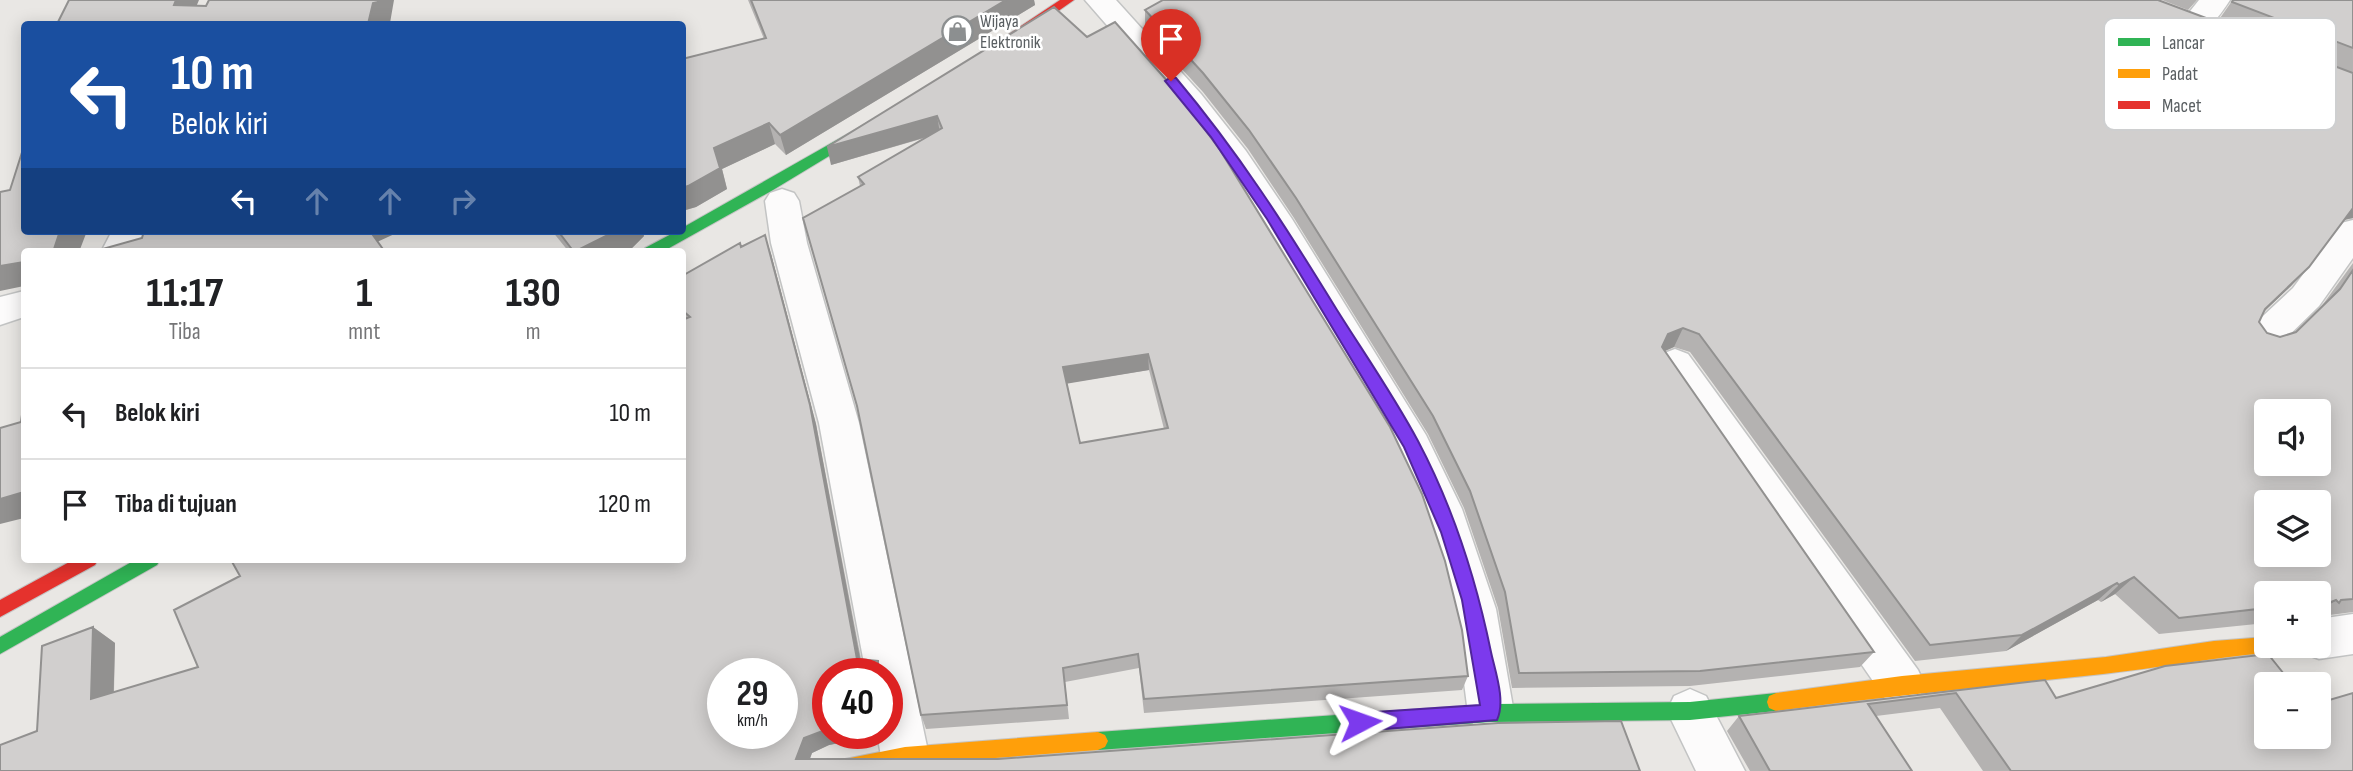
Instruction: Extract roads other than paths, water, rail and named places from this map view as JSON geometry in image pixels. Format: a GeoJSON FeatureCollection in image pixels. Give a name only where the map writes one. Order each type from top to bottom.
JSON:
{"type":"FeatureCollection","features":[{"type":"Feature","properties":{"kind":"street"},"geometry":{"type":"LineString","coordinates":[[994,49],[1069,0]]}},
{"type":"Feature","properties":{"kind":"street"},"geometry":{"type":"LineString","coordinates":[[1054,29],[1098,0],[1208,125],[1238,164],[1272,216],[1411,444],[1450,532],[1471,600],[1489,688],[1491,713]]}},
{"type":"Feature","properties":{"kind":"street"},"geometry":{"type":"LineString","coordinates":[[2200,18],[2215,0]]}},
{"type":"Feature","properties":{"kind":"street"},"geometry":{"type":"LineString","coordinates":[[686,232],[768,187],[882,118]]}},
{"type":"Feature","properties":{"kind":"street"},"geometry":{"type":"LineString","coordinates":[[782,201],[808,315],[839,423],[905,756]]}},
{"type":"Feature","properties":{"kind":"street"},"geometry":{"type":"LineString","coordinates":[[2263,339],[2306,297],[2353,232]]}},
{"type":"Feature","properties":{"kind":"street"},"geometry":{"type":"LineString","coordinates":[[657,248],[681,235]]}},
{"type":"Feature","properties":{"kind":"street"},"geometry":{"type":"LineString","coordinates":[[0,311],[21,305]]}},
{"type":"Feature","properties":{"kind":"street"},"geometry":{"type":"LineString","coordinates":[[1675,364],[1902,685]]}},
{"type":"Feature","properties":{"kind":"street"},"geometry":{"type":"LineString","coordinates":[[0,609],[84,563]]}},
{"type":"Feature","properties":{"kind":"street"},"geometry":{"type":"LineString","coordinates":[[0,646],[146,563]]}},
{"type":"Feature","properties":{"kind":"street"},"geometry":{"type":"LineString","coordinates":[[2331,637],[2353,634]]}},
{"type":"Feature","properties":{"kind":"street"},"geometry":{"type":"LineString","coordinates":[[830,771],[905,756],[1491,713],[1690,712],[1902,685],[2106,665],[2254,646]]}},
{"type":"Feature","properties":{"kind":"street"},"geometry":{"type":"LineString","coordinates":[[1690,712],[1721,771]]}},
{"type":"Feature","properties":{"kind":"place","name":"Wijaya Elektronik"},"geometry":{"type":"Point","coordinates":[957,31]}}]}
